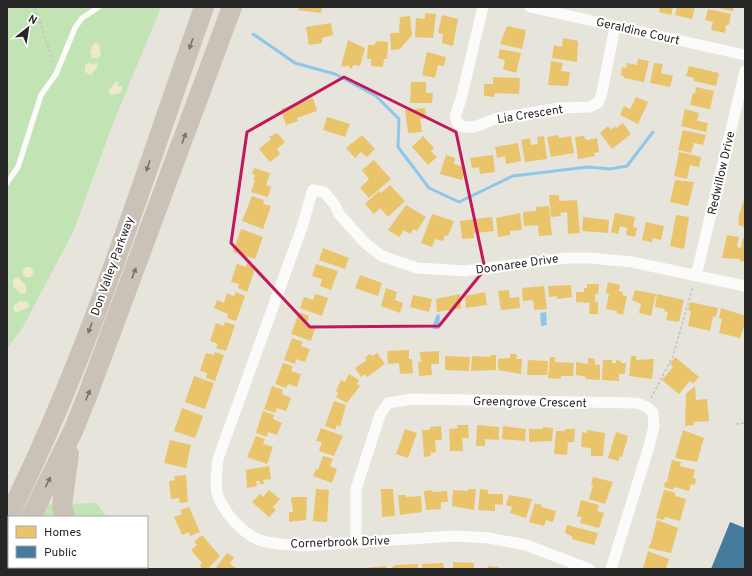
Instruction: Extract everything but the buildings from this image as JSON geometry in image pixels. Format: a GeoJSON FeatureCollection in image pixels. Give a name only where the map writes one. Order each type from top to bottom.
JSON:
{"type":"FeatureCollection","features":[{"type":"Feature","properties":{"kind":"highway","name":"Don Valley Parkway"},"geometry":{"type":"LineString","coordinates":[[8,516],[45,442],[99,303],[204,7]]}},
{"type":"Feature","properties":{"kind":"highway","name":"Don Valley Parkway"},"geometry":{"type":"LineString","coordinates":[[31,516],[73,431],[232,7]]}},
{"type":"Feature","properties":{"kind":"highway"},"geometry":{"type":"LineString","coordinates":[[65,516],[62,506],[73,431]]}},
{"type":"Feature","properties":{"kind":"street","name":"Lia Crescent"},"geometry":{"type":"LineString","coordinates":[[482,7],[461,99],[455,117],[458,124],[464,127],[474,127],[498,118],[560,108],[588,107],[598,103],[602,93],[615,26]]}},
{"type":"Feature","properties":{"kind":"street","name":"Geraldine Court"},"geometry":{"type":"LineString","coordinates":[[530,7],[745,55]]}},
{"type":"Feature","properties":{"kind":"street","name":"Redwillow Drive"},"geometry":{"type":"LineString","coordinates":[[696,276],[745,71]]}},
{"type":"Feature","properties":{"kind":"street","name":"Doonaree Drive"},"geometry":{"type":"LineString","coordinates":[[318,189],[330,198],[347,224],[374,251],[382,256],[417,268],[465,272],[566,258],[590,258],[632,262],[745,286]]}},
{"type":"Feature","properties":{"kind":"street","name":"Cornerbrook Drive"},"geometry":{"type":"LineString","coordinates":[[318,189],[313,190],[308,200],[303,224],[218,459],[216,479],[218,496],[226,509],[246,533],[260,540],[302,546],[455,536],[489,538],[526,545],[589,569]]}},
{"type":"Feature","properties":{"kind":"street","name":"Greengrove Crescent"},"geometry":{"type":"LineString","coordinates":[[356,542],[357,484],[380,415],[388,403],[412,399],[637,403],[647,407]]}},
{"type":"Feature","properties":{"kind":"street"},"geometry":{"type":"LineString","coordinates":[[611,569],[651,438],[653,413],[647,407]]}},
{"type":"Feature","properties":{"kind":"lane"},"geometry":{"type":"LineString","coordinates":[[7,183],[18,167],[41,95],[56,74],[75,28],[82,18],[99,7]]}},
{"type":"Feature","properties":{"kind":"path"},"geometry":{"type":"LineString","coordinates":[[35,7],[56,74]]}},
{"type":"Feature","properties":{"kind":"path"},"geometry":{"type":"LineString","coordinates":[[647,407],[673,356],[696,276]]}},
{"type":"Feature","properties":{"kind":"path"},"geometry":{"type":"LineString","coordinates":[[736,424],[745,423]]}},
{"type":"Feature","properties":{"kind":"highlighted area"},"geometry":{"type":"Polygon","coordinates":[[[344,77],[456,132],[485,269],[439,326],[310,327],[231,243],[247,132],[344,77]]]}},
{"type":"Feature","properties":{"kind":"green space"},"geometry":{"type":"Polygon","coordinates":[[[7,7],[161,7],[112,126],[74,230],[23,327],[7,349],[7,7]]]}},
{"type":"Feature","properties":{"kind":"green space"},"geometry":{"type":"Polygon","coordinates":[[[96,503],[106,516],[8,516],[8,568],[146,569],[7,569],[7,506],[96,503]]]}},
{"type":"Feature","properties":{"kind":"sand"},"geometry":{"type":"Polygon","coordinates":[[[93,44],[99,44],[101,55],[98,58],[92,58],[90,52],[93,44]]]}},
{"type":"Feature","properties":{"kind":"sand"},"geometry":{"type":"Polygon","coordinates":[[[89,62],[92,64],[97,63],[98,66],[91,75],[85,72],[85,66],[89,62]]]}},
{"type":"Feature","properties":{"kind":"sand"},"geometry":{"type":"Polygon","coordinates":[[[116,81],[119,83],[116,86],[122,86],[122,91],[118,94],[110,95],[109,90],[116,81]]]}},
{"type":"Feature","properties":{"kind":"sand"},"geometry":{"type":"Polygon","coordinates":[[[26,267],[30,267],[32,268],[32,276],[26,277],[23,274],[23,270],[26,267]]]}},
{"type":"Feature","properties":{"kind":"sand"},"geometry":{"type":"Polygon","coordinates":[[[16,277],[19,278],[26,286],[26,293],[21,294],[13,286],[13,280],[16,277]]]}},
{"type":"Feature","properties":{"kind":"sand"},"geometry":{"type":"Polygon","coordinates":[[[21,301],[28,302],[29,307],[16,313],[13,308],[14,305],[21,301]]]}},
{"type":"Feature","properties":{"kind":"water"},"geometry":{"type":"Polygon","coordinates":[[[546,312],[547,325],[541,326],[540,313],[546,312]]]}},
{"type":"Feature","properties":{"kind":"water"},"geometry":{"type":"Polygon","coordinates":[[[437,314],[440,315],[439,329],[433,329],[432,327],[437,314]]]}},
{"type":"Feature","properties":{"kind":"waterway"},"geometry":{"type":"LineString","coordinates":[[253,34],[295,63],[335,74],[376,96],[399,119],[398,147],[429,188],[459,202],[513,176],[588,167],[610,169],[627,166],[653,132]]}}]}
